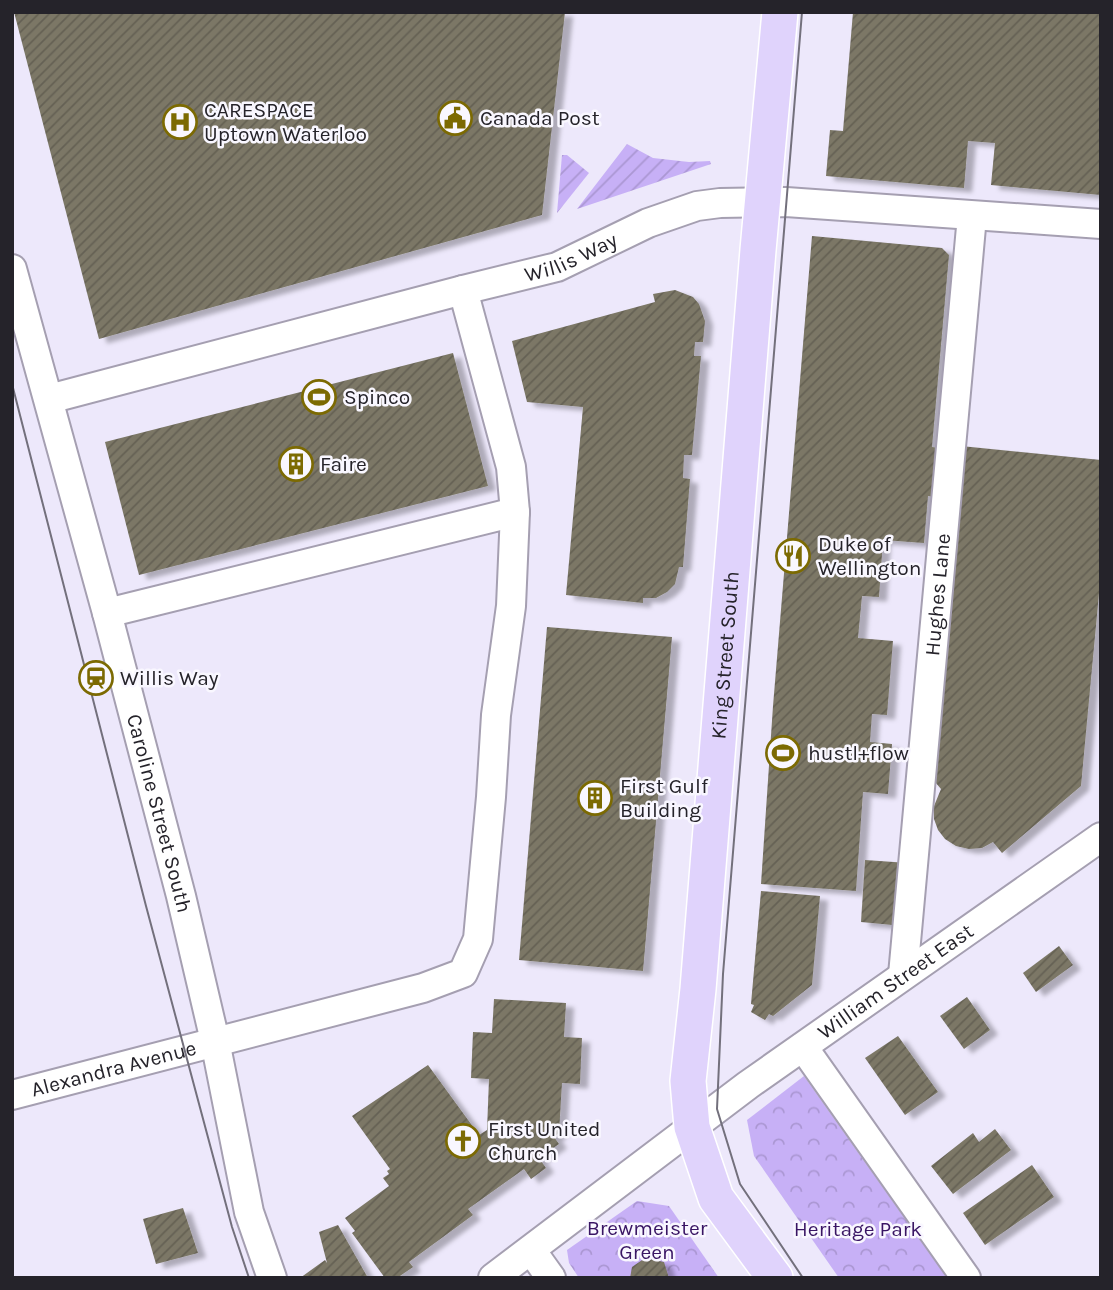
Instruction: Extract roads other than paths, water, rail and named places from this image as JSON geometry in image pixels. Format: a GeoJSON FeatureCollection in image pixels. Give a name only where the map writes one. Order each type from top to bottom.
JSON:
{"type":"FeatureCollection","features":[{"type":"Feature","properties":{"kind":"main road","name":"King Street South"},"geometry":{"type":"LineString","coordinates":[[775,1278],[716,1198],[692,1127],[688,1082],[780,12]]}},
{"type":"Feature","properties":{"kind":"street","name":"Willis Way"},"geometry":{"type":"LineString","coordinates":[[49,399],[557,267],[648,223],[697,206],[763,202],[1101,224]]}},
{"type":"Feature","properties":{"kind":"street","name":"Hughes Lane"},"geometry":{"type":"LineString","coordinates":[[903,975],[972,216]]}},
{"type":"Feature","properties":{"kind":"street","name":"Caroline Street South"},"geometry":{"type":"LineString","coordinates":[[12,269],[107,613],[181,896],[215,1041],[249,1212],[272,1278]]}},
{"type":"Feature","properties":{"kind":"street"},"geometry":{"type":"LineString","coordinates":[[107,613],[515,512],[510,467],[463,290]]}},
{"type":"Feature","properties":{"kind":"street","name":"Alexandra Avenue"},"geometry":{"type":"LineString","coordinates":[[12,1095],[423,988],[463,973],[478,939],[496,715],[511,607],[515,512]]}},
{"type":"Feature","properties":{"kind":"street","name":"William Street East"},"geometry":{"type":"LineString","coordinates":[[493,1278],[692,1127],[1101,837]]}},
{"type":"Feature","properties":{"kind":"street"},"geometry":{"type":"LineString","coordinates":[[803,1047],[966,1278]]}},
{"type":"Feature","properties":{"kind":"street"},"geometry":{"type":"LineString","coordinates":[[531,1250],[551,1278]]}},
{"type":"Feature","properties":{"kind":"tram line"},"geometry":{"type":"LineString","coordinates":[[802,12],[723,974],[717,1109],[740,1184],[803,1278]]}},
{"type":"Feature","properties":{"kind":"tram line"},"geometry":{"type":"LineString","coordinates":[[12,384],[146,906],[232,1227],[249,1278]]}},
{"type":"Feature","properties":{"kind":"place","name":"Canada Post"},"geometry":{"type":"Point","coordinates":[455,118]}},
{"type":"Feature","properties":{"kind":"place","name":"CARESPACE Uptown Waterloo"},"geometry":{"type":"Point","coordinates":[180,122]}},
{"type":"Feature","properties":{"kind":"place","name":"Spinco"},"geometry":{"type":"Point","coordinates":[319,397]}},
{"type":"Feature","properties":{"kind":"place","name":"Faire"},"geometry":{"type":"Point","coordinates":[296,464]}},
{"type":"Feature","properties":{"kind":"place","name":"Duke of Wellington"},"geometry":{"type":"Point","coordinates":[793,556]}},
{"type":"Feature","properties":{"kind":"place","name":"Willis Way"},"geometry":{"type":"Point","coordinates":[96,678]}},
{"type":"Feature","properties":{"kind":"place","name":"hustl+flow"},"geometry":{"type":"Point","coordinates":[783,753]}},
{"type":"Feature","properties":{"kind":"place","name":"First Gulf Building"},"geometry":{"type":"Point","coordinates":[595,798]}},
{"type":"Feature","properties":{"kind":"place","name":"First United Church"},"geometry":{"type":"Point","coordinates":[463,1141]}},
{"type":"Feature","properties":{"kind":"park label","name":"Heritage Park"},"geometry":{"type":"Point","coordinates":[858,1229]}},
{"type":"Feature","properties":{"kind":"park label","name":"Brewmeister Green"},"geometry":{"type":"Point","coordinates":[647,1240]}}]}
